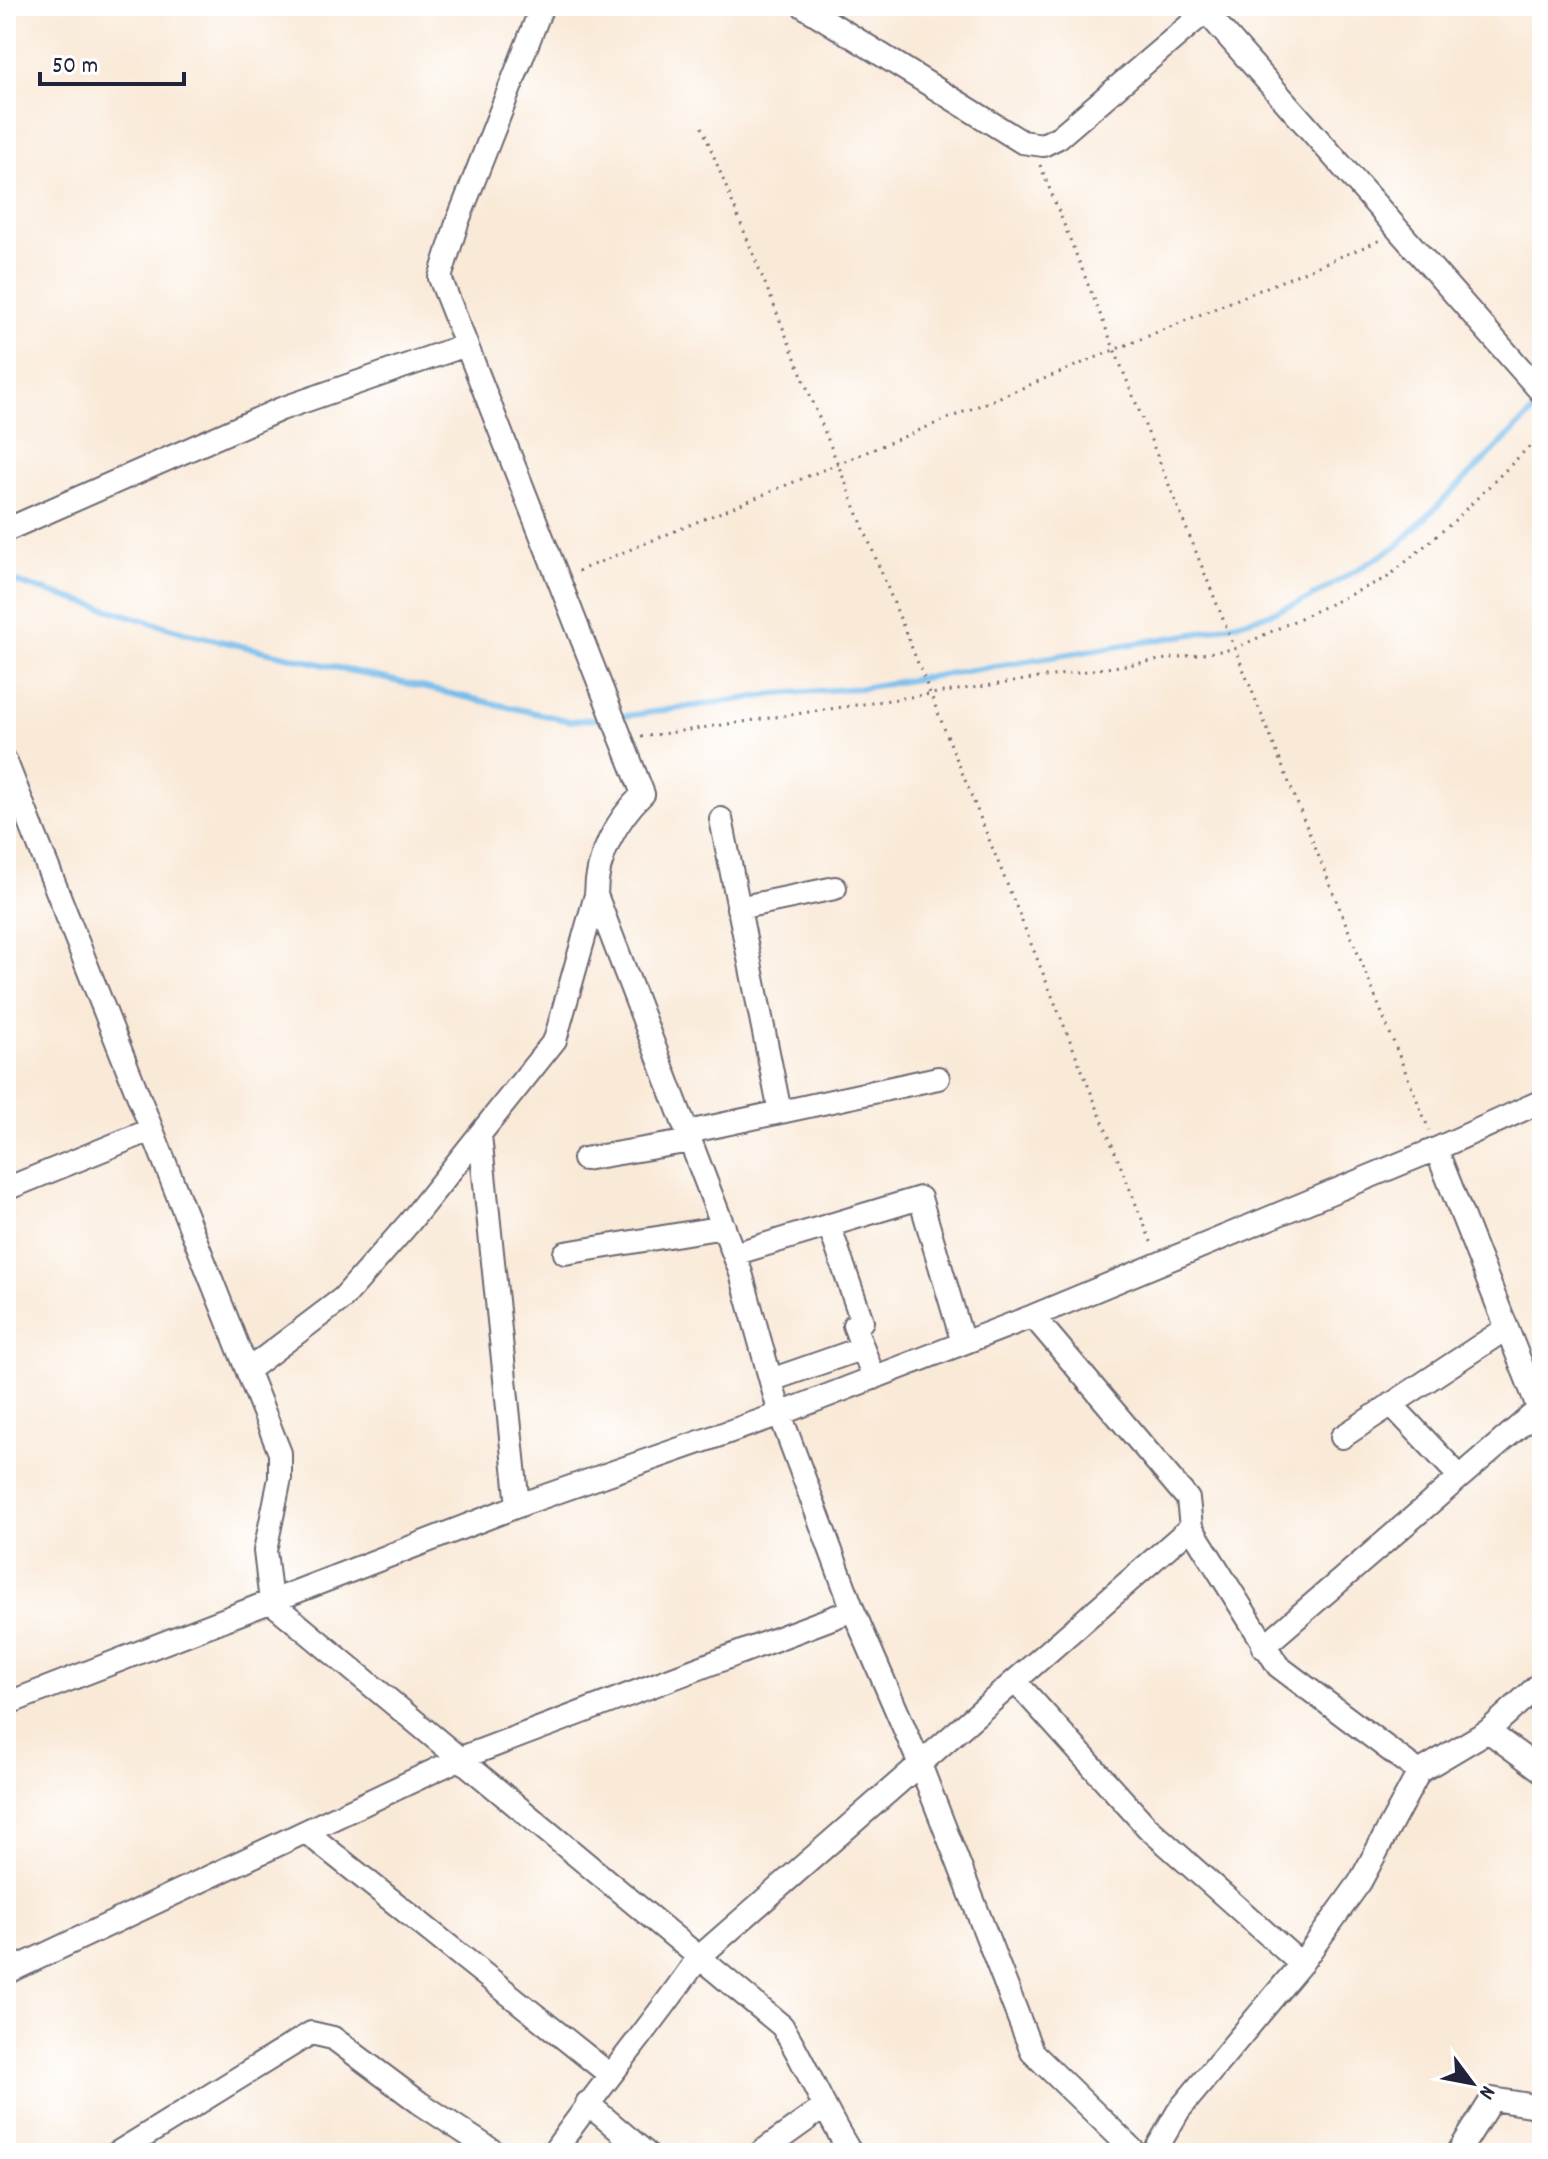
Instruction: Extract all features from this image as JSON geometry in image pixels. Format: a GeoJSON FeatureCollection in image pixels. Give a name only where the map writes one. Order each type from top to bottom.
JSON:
{"type":"FeatureCollection","features":[{"type":"Feature","properties":{"kind":"street"},"geometry":{"type":"LineString","coordinates":[[248,1370],[343,1298],[409,1223],[555,1040],[596,895],[596,880],[605,849],[629,807],[643,794],[440,278],[457,223],[542,6]]}},
{"type":"Feature","properties":{"kind":"street"},"geometry":{"type":"LineString","coordinates":[[803,6],[1022,142],[1043,145],[1059,137],[1203,9],[1542,392]]}},
{"type":"Feature","properties":{"kind":"street"},"geometry":{"type":"LineString","coordinates":[[6,530],[281,409],[466,345]]}},
{"type":"Feature","properties":{"kind":"street"},"geometry":{"type":"LineString","coordinates":[[6,762],[280,1453],[280,1478],[265,1551],[271,1602],[782,2026],[799,2053],[823,2108],[851,2153]]}},
{"type":"Feature","properties":{"kind":"street"},"geometry":{"type":"LineString","coordinates":[[721,819],[780,1112]]}},
{"type":"Feature","properties":{"kind":"street"},"geometry":{"type":"LineString","coordinates":[[738,908],[835,888]]}},
{"type":"Feature","properties":{"kind":"street"},"geometry":{"type":"LineString","coordinates":[[596,895],[734,1254],[780,1414],[853,1610],[921,1767],[1032,2052],[1136,2153]]}},
{"type":"Feature","properties":{"kind":"street"},"geometry":{"type":"LineString","coordinates":[[584,1159],[938,1078]]}},
{"type":"Feature","properties":{"kind":"street"},"geometry":{"type":"LineString","coordinates":[[6,1704],[518,1506],[780,1414],[1033,1316],[1436,1149],[1542,1101]]}},
{"type":"Feature","properties":{"kind":"street"},"geometry":{"type":"LineString","coordinates":[[6,1189],[151,1130]]}},
{"type":"Feature","properties":{"kind":"street"},"geometry":{"type":"LineString","coordinates":[[480,1135],[518,1506]]}},
{"type":"Feature","properties":{"kind":"street"},"geometry":{"type":"LineString","coordinates":[[1263,1647],[1460,1477],[1540,1413],[1532,1362],[1507,1328],[1436,1149]]}},
{"type":"Feature","properties":{"kind":"street"},"geometry":{"type":"LineString","coordinates":[[734,1254],[920,1198],[963,1343]]}},
{"type":"Feature","properties":{"kind":"street"},"geometry":{"type":"LineString","coordinates":[[829,1225],[862,1321],[854,1325],[874,1378]]}},
{"type":"Feature","properties":{"kind":"street"},"geometry":{"type":"LineString","coordinates":[[565,1253],[724,1227]]}},
{"type":"Feature","properties":{"kind":"street"},"geometry":{"type":"LineString","coordinates":[[1033,1316],[1188,1499],[1191,1527],[1263,1647],[1291,1676],[1419,1772]]}},
{"type":"Feature","properties":{"kind":"street"},"geometry":{"type":"LineString","coordinates":[[1342,1437],[1507,1328]]}},
{"type":"Feature","properties":{"kind":"street"},"geometry":{"type":"LineString","coordinates":[[771,1380],[863,1348]]}},
{"type":"Feature","properties":{"kind":"street"},"geometry":{"type":"LineString","coordinates":[[1391,1404],[1460,1477]]}},
{"type":"Feature","properties":{"kind":"street"},"geometry":{"type":"LineString","coordinates":[[553,2153],[587,2103],[666,2005],[698,1958],[921,1767],[1191,1527]]}},
{"type":"Feature","properties":{"kind":"street"},"geometry":{"type":"LineString","coordinates":[[6,1973],[461,1758],[853,1610]]}},
{"type":"Feature","properties":{"kind":"street"},"geometry":{"type":"LineString","coordinates":[[1016,1682],[1147,1827],[1301,1964]]}},
{"type":"Feature","properties":{"kind":"street"},"geometry":{"type":"LineString","coordinates":[[1154,2153],[1179,2110],[1301,1964],[1360,1882],[1419,1772],[1488,1731],[1542,1682]]}},
{"type":"Feature","properties":{"kind":"street"},"geometry":{"type":"LineString","coordinates":[[1488,1731],[1542,1771]]}},
{"type":"Feature","properties":{"kind":"street"},"geometry":{"type":"LineString","coordinates":[[306,1832],[609,2074]]}},
{"type":"Feature","properties":{"kind":"street"},"geometry":{"type":"LineString","coordinates":[[117,2153],[311,2033],[333,2038],[420,2103],[496,2153]]}},
{"type":"Feature","properties":{"kind":"street"},"geometry":{"type":"LineString","coordinates":[[1458,2153],[1492,2099],[1542,2107]]}},
{"type":"Feature","properties":{"kind":"street"},"geometry":{"type":"LineString","coordinates":[[587,2103],[646,2153]]}},
{"type":"Feature","properties":{"kind":"street"},"geometry":{"type":"LineString","coordinates":[[760,2153],[823,2108]]}},
{"type":"Feature","properties":{"kind":"path"},"geometry":{"type":"LineString","coordinates":[[702,127],[1160,1263]]}},
{"type":"Feature","properties":{"kind":"path"},"geometry":{"type":"LineString","coordinates":[[1031,143],[1436,1149]]}},
{"type":"Feature","properties":{"kind":"path"},"geometry":{"type":"LineString","coordinates":[[559,579],[1400,232]]}},
{"type":"Feature","properties":{"kind":"path"},"geometry":{"type":"LineString","coordinates":[[624,740],[1234,649],[1388,577],[1453,522],[1542,434]]}},
{"type":"Feature","properties":{"kind":"waterway"},"geometry":{"type":"LineString","coordinates":[[619,717],[776,694],[861,688],[1199,633],[1263,616],[1308,599],[1397,546],[1542,403]]}},
{"type":"Feature","properties":{"kind":"waterway"},"geometry":{"type":"LineString","coordinates":[[6,579],[194,635],[570,721],[608,718]]}}]}
